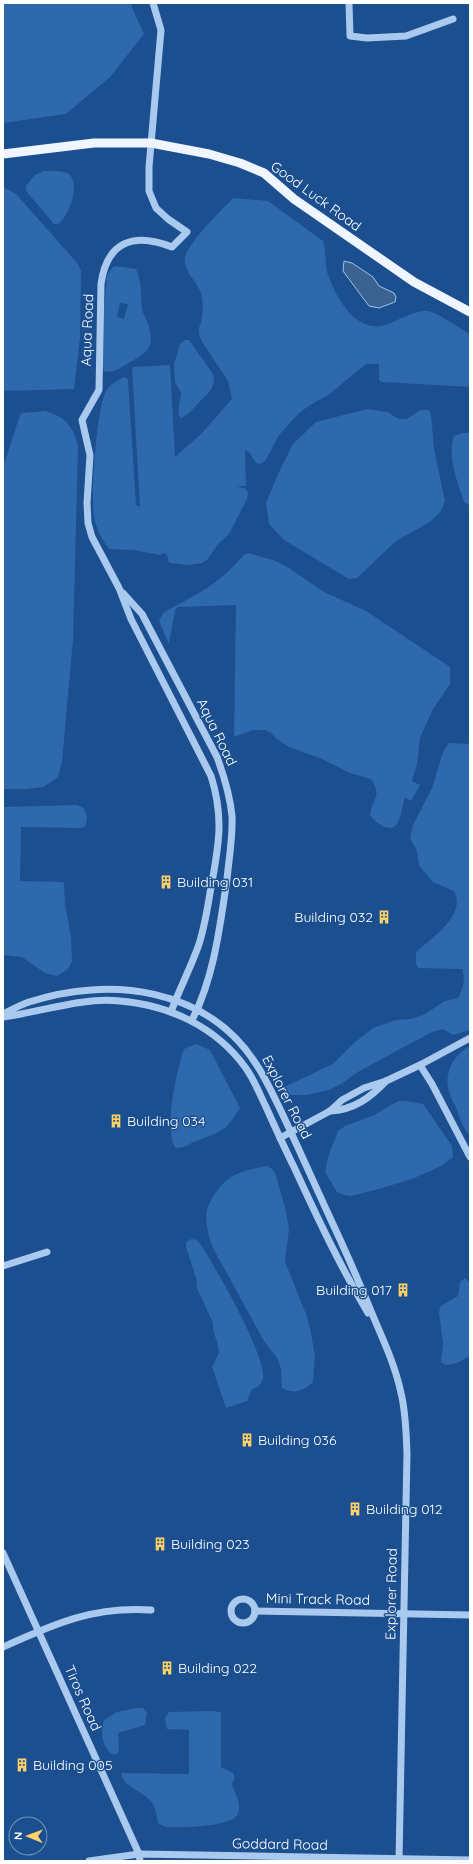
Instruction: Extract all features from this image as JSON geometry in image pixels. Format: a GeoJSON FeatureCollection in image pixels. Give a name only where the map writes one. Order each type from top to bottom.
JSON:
{"type":"FeatureCollection","features":[{"type":"Feature","properties":{"kind":"main road","name":"Good Luck Road"},"geometry":{"type":"LineString","coordinates":[[3,154],[94,143],[151,143],[209,154],[240,163],[264,173],[294,199],[414,282],[470,312]]}},
{"type":"Feature","properties":{"kind":"street"},"geometry":{"type":"LineString","coordinates":[[151,143],[161,30],[153,3]]}},
{"type":"Feature","properties":{"kind":"street"},"geometry":{"type":"LineString","coordinates":[[349,3],[350,36],[366,38],[406,36],[453,19]]}},
{"type":"Feature","properties":{"kind":"street","name":"Aqua Road"},"geometry":{"type":"LineString","coordinates":[[151,143],[149,191],[156,208],[168,219],[187,232],[172,247],[154,242],[127,242],[121,245],[110,256],[103,273],[101,284],[98,390],[82,420],[90,455],[87,481],[88,522],[92,537],[119,588],[131,620],[211,776],[216,791],[220,831],[206,913],[198,946],[170,1012]]}},
{"type":"Feature","properties":{"kind":"street","name":"Aqua Road"},"geometry":{"type":"LineString","coordinates":[[119,588],[142,614],[217,757],[225,779],[229,797],[232,837],[222,913],[212,963],[197,1010],[192,1020]]}},
{"type":"Feature","properties":{"kind":"street","name":"Explorer Road"},"geometry":{"type":"LineString","coordinates":[[3,1016],[28,1003],[59,995],[100,989],[137,990],[175,1000],[197,1010],[231,1035],[256,1063],[291,1132],[355,1274],[380,1334],[397,1376],[405,1413],[406,1453],[399,1860]]}},
{"type":"Feature","properties":{"kind":"street","name":"Explorer Road"},"geometry":{"type":"LineString","coordinates":[[3,1016],[30,1014],[82,1002],[119,1000],[170,1012],[192,1020],[223,1043],[245,1067],[254,1081],[335,1256],[380,1334]]}},
{"type":"Feature","properties":{"kind":"street"},"geometry":{"type":"LineString","coordinates":[[280,1138],[330,1111],[342,1100],[364,1088],[386,1081],[420,1065],[470,1038]]}},
{"type":"Feature","properties":{"kind":"street"},"geometry":{"type":"LineString","coordinates":[[420,1065],[470,1156]]}},
{"type":"Feature","properties":{"kind":"street"},"geometry":{"type":"LineString","coordinates":[[330,1111],[356,1104],[370,1097],[386,1081]]}},
{"type":"Feature","properties":{"kind":"street"},"geometry":{"type":"LineString","coordinates":[[3,1266],[47,1252]]}},
{"type":"Feature","properties":{"kind":"street","name":"Tiros Road"},"geometry":{"type":"LineString","coordinates":[[3,1553],[140,1858]]}},
{"type":"Feature","properties":{"kind":"street"},"geometry":{"type":"LineString","coordinates":[[3,1647],[57,1623],[81,1615],[116,1610],[151,1610]]}},
{"type":"Feature","properties":{"kind":"street","name":"Mini Track Road"},"geometry":{"type":"LineString","coordinates":[[255,1611],[470,1615]]}},
{"type":"Feature","properties":{"kind":"street","name":"Goddard Road"},"geometry":{"type":"LineString","coordinates":[[89,1861],[140,1858],[470,1860]]}},
{"type":"Feature","properties":{"kind":"shaded area"},"geometry":{"type":"Polygon","coordinates":[[[3,3],[130,3],[144,34],[110,77],[66,114],[3,123],[3,3]]]}},
{"type":"Feature","properties":{"kind":"shaded area"},"geometry":{"type":"Polygon","coordinates":[[[44,171],[56,171],[69,174],[74,185],[74,192],[69,208],[66,215],[58,224],[54,224],[26,191],[26,186],[35,175],[44,171]]]}},
{"type":"Feature","properties":{"kind":"shaded area"},"geometry":{"type":"Polygon","coordinates":[[[3,187],[16,194],[78,264],[81,271],[80,338],[74,389],[3,391],[3,187]]]}},
{"type":"Feature","properties":{"kind":"shaded area"},"geometry":{"type":"Polygon","coordinates":[[[233,198],[268,201],[323,241],[326,267],[331,283],[347,310],[362,323],[371,326],[381,326],[415,312],[427,311],[442,317],[470,334],[470,387],[382,382],[379,380],[379,364],[366,364],[327,396],[299,413],[279,435],[266,460],[261,464],[256,463],[249,452],[245,450],[246,486],[237,486],[246,489],[248,493],[247,499],[229,534],[218,544],[207,560],[202,563],[187,565],[169,563],[167,555],[164,553],[160,555],[133,550],[109,549],[101,537],[98,529],[93,506],[97,432],[103,400],[107,389],[114,382],[125,377],[128,380],[136,505],[140,507],[132,367],[170,365],[175,457],[201,434],[232,399],[228,381],[201,340],[199,329],[203,305],[202,298],[199,288],[189,273],[185,263],[185,256],[203,229],[233,198]]]}},
{"type":"Feature","properties":{"kind":"shaded area"},"geometry":{"type":"Polygon","coordinates":[[[344,261],[352,263],[373,277],[379,286],[394,293],[396,297],[395,302],[379,308],[369,306],[343,271],[344,261]]]}},
{"type":"Feature","properties":{"kind":"shaded area"},"geometry":{"type":"Polygon","coordinates":[[[115,266],[136,269],[140,284],[143,314],[150,330],[151,343],[146,352],[119,369],[107,372],[104,371],[103,366],[104,310],[107,275],[115,266]],[[120,303],[117,317],[124,319],[128,304],[120,303]]]}},
{"type":"Feature","properties":{"kind":"shaded area"},"geometry":{"type":"Polygon","coordinates":[[[185,340],[189,340],[213,374],[214,383],[211,390],[189,413],[181,418],[178,414],[181,393],[175,382],[174,364],[180,344],[185,340]]]}},
{"type":"Feature","properties":{"kind":"shaded area"},"geometry":{"type":"Polygon","coordinates":[[[367,409],[387,412],[399,419],[406,419],[421,410],[429,410],[431,414],[434,449],[445,501],[441,511],[430,522],[396,541],[357,578],[349,579],[284,540],[269,524],[266,503],[293,444],[316,422],[367,409]]]}},
{"type":"Feature","properties":{"kind":"shaded area"},"geometry":{"type":"Polygon","coordinates":[[[45,411],[63,419],[71,427],[78,446],[73,640],[62,762],[58,777],[43,787],[3,789],[3,467],[20,415],[22,413],[45,411]]]}},
{"type":"Feature","properties":{"kind":"shaded area"},"geometry":{"type":"Polygon","coordinates":[[[463,433],[470,433],[469,505],[464,502],[459,487],[454,470],[452,452],[454,436],[463,433]]]}},
{"type":"Feature","properties":{"kind":"shaded area"},"geometry":{"type":"Polygon","coordinates":[[[248,553],[273,560],[286,566],[324,592],[366,611],[450,667],[450,684],[433,709],[420,738],[417,764],[412,781],[420,785],[411,801],[405,798],[399,820],[393,827],[389,828],[380,825],[370,815],[376,797],[376,790],[371,779],[350,773],[320,758],[289,747],[265,730],[253,730],[234,737],[236,605],[178,607],[175,610],[169,644],[159,621],[163,613],[215,582],[248,553]]]}},
{"type":"Feature","properties":{"kind":"shaded area"},"geometry":{"type":"Polygon","coordinates":[[[449,743],[470,744],[470,1030],[453,1035],[443,1029],[432,1032],[361,1070],[341,1084],[329,1090],[306,1095],[284,1095],[282,1089],[284,1087],[333,1064],[354,1043],[373,1028],[396,1020],[411,1019],[425,1014],[445,1001],[458,998],[460,995],[464,980],[462,969],[418,968],[416,964],[416,952],[446,925],[456,909],[457,900],[454,891],[433,882],[419,866],[417,851],[410,838],[413,825],[432,788],[443,752],[449,743]]]}},
{"type":"Feature","properties":{"kind":"shaded area"},"geometry":{"type":"Polygon","coordinates":[[[77,805],[84,808],[87,816],[86,826],[81,828],[21,827],[20,881],[63,882],[64,884],[65,904],[71,938],[72,961],[68,969],[57,976],[45,973],[22,957],[3,955],[3,807],[77,805]]]}},
{"type":"Feature","properties":{"kind":"shaded area"},"geometry":{"type":"Polygon","coordinates":[[[196,1044],[210,1050],[240,1108],[225,1128],[215,1134],[176,1148],[172,1140],[171,1128],[172,1100],[175,1084],[184,1049],[196,1044]]]}},
{"type":"Feature","properties":{"kind":"shaded area"},"geometry":{"type":"Polygon","coordinates":[[[470,1046],[470,1135],[465,1130],[450,1096],[448,1074],[456,1058],[470,1046]]]}},
{"type":"Feature","properties":{"kind":"shaded area"},"geometry":{"type":"Polygon","coordinates":[[[398,1101],[423,1104],[452,1146],[453,1157],[441,1166],[412,1179],[351,1196],[337,1192],[325,1172],[329,1154],[338,1131],[345,1126],[374,1115],[398,1101]]]}},
{"type":"Feature","properties":{"kind":"shaded area"},"geometry":{"type":"Polygon","coordinates":[[[267,1166],[275,1173],[285,1207],[289,1229],[285,1262],[306,1314],[315,1357],[313,1382],[306,1388],[294,1392],[282,1388],[281,1369],[278,1359],[264,1341],[213,1248],[207,1224],[207,1209],[213,1196],[222,1184],[239,1173],[267,1166]]]}},
{"type":"Feature","properties":{"kind":"shaded area"},"geometry":{"type":"Polygon","coordinates":[[[191,1239],[197,1240],[201,1245],[228,1291],[249,1332],[262,1368],[262,1383],[252,1389],[247,1401],[226,1408],[212,1367],[219,1353],[213,1330],[213,1323],[196,1286],[197,1281],[186,1247],[186,1242],[191,1239]]]}},
{"type":"Feature","properties":{"kind":"shaded area"},"geometry":{"type":"Polygon","coordinates":[[[465,1278],[470,1283],[470,1356],[457,1363],[446,1365],[441,1362],[443,1344],[439,1312],[441,1306],[458,1296],[460,1282],[465,1278]]]}},
{"type":"Feature","properties":{"kind":"shaded area"},"geometry":{"type":"Polygon","coordinates":[[[135,1708],[143,1708],[147,1713],[145,1725],[118,1733],[119,1752],[114,1755],[107,1749],[103,1739],[102,1729],[104,1720],[117,1712],[135,1708]]]}},
{"type":"Feature","properties":{"kind":"shaded area"},"geometry":{"type":"Polygon","coordinates":[[[169,1712],[221,1712],[221,1767],[233,1773],[235,1778],[232,1784],[239,1803],[238,1814],[226,1822],[205,1826],[165,1827],[158,1823],[153,1804],[145,1796],[131,1787],[123,1779],[121,1774],[189,1774],[189,1730],[167,1729],[165,1718],[169,1712]]]}},
{"type":"Feature","properties":{"kind":"place","name":"Building 031"},"geometry":{"type":"Point","coordinates":[166,882]}},
{"type":"Feature","properties":{"kind":"place","name":"Building 032"},"geometry":{"type":"Point","coordinates":[384,917]}},
{"type":"Feature","properties":{"kind":"place","name":"Building 034"},"geometry":{"type":"Point","coordinates":[116,1121]}},
{"type":"Feature","properties":{"kind":"place","name":"Building 017"},"geometry":{"type":"Point","coordinates":[403,1290]}},
{"type":"Feature","properties":{"kind":"place","name":"Building 036"},"geometry":{"type":"Point","coordinates":[247,1440]}},
{"type":"Feature","properties":{"kind":"place","name":"Building 012"},"geometry":{"type":"Point","coordinates":[355,1509]}},
{"type":"Feature","properties":{"kind":"place","name":"Building 023"},"geometry":{"type":"Point","coordinates":[160,1544]}},
{"type":"Feature","properties":{"kind":"place","name":"Building 022"},"geometry":{"type":"Point","coordinates":[167,1668]}},
{"type":"Feature","properties":{"kind":"place","name":"Building 005"},"geometry":{"type":"Point","coordinates":[22,1765]}}]}
